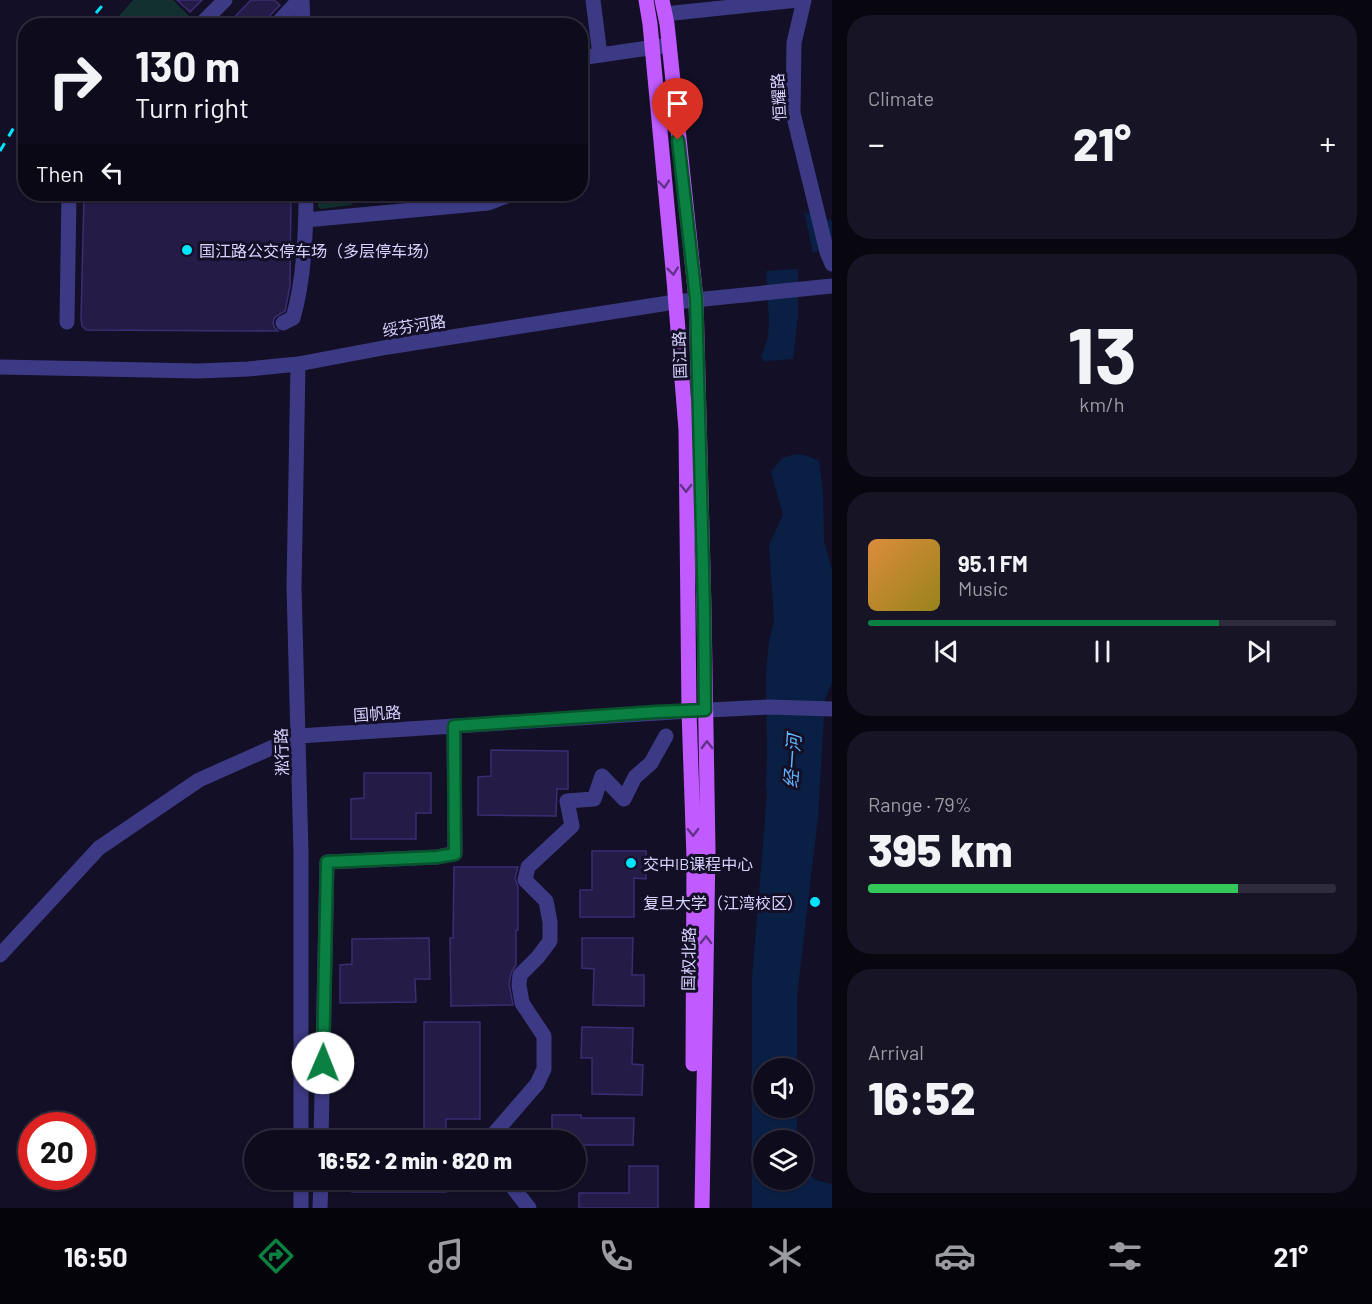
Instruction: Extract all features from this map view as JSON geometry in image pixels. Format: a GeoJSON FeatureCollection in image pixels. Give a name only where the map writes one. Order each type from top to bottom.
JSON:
{"type":"FeatureCollection","features":[{"type":"Feature","properties":{"kind":"main road","name":"国江路"},"geometry":{"type":"LineString","coordinates":[[646,0],[686,430],[689,711]]}},
{"type":"Feature","properties":{"kind":"main road","name":"国江路"},"geometry":{"type":"LineString","coordinates":[[664,7],[696,299],[705,710]]}},
{"type":"Feature","properties":{"kind":"main road","name":"国权北路"},"geometry":{"type":"LineString","coordinates":[[702,1208],[708,850],[705,710]]}},
{"type":"Feature","properties":{"kind":"main road","name":"国权北路"},"geometry":{"type":"LineString","coordinates":[[689,711],[694,858],[693,1208]]}},
{"type":"Feature","properties":{"kind":"street"},"geometry":{"type":"LineString","coordinates":[[207,18],[225,0]]}},
{"type":"Feature","properties":{"kind":"street"},"geometry":{"type":"LineString","coordinates":[[283,18],[300,0]]}},
{"type":"Feature","properties":{"kind":"street"},"geometry":{"type":"LineString","coordinates":[[300,0],[302,18]]}},
{"type":"Feature","properties":{"kind":"street"},"geometry":{"type":"LineString","coordinates":[[593,0],[600,55]]}},
{"type":"Feature","properties":{"kind":"street"},"geometry":{"type":"LineString","coordinates":[[664,7],[798,0]]}},
{"type":"Feature","properties":{"kind":"street","name":"恒耀路"},"geometry":{"type":"LineString","coordinates":[[804,0],[794,43],[794,112],[830,258]]}},
{"type":"Feature","properties":{"kind":"street"},"geometry":{"type":"LineString","coordinates":[[588,57],[669,45]]}},
{"type":"Feature","properties":{"kind":"street"},"geometry":{"type":"LineString","coordinates":[[67,322],[69,201]]}},
{"type":"Feature","properties":{"kind":"street"},"geometry":{"type":"LineString","coordinates":[[283,323],[293,318],[299,300],[306,201]]}},
{"type":"Feature","properties":{"kind":"street"},"geometry":{"type":"LineString","coordinates":[[306,220],[493,201]]}},
{"type":"Feature","properties":{"kind":"street"},"geometry":{"type":"LineString","coordinates":[[667,213],[686,211]]}},
{"type":"Feature","properties":{"kind":"street","name":"绥芬河路"},"geometry":{"type":"LineString","coordinates":[[0,367],[200,371],[248,369],[298,364],[388,347],[696,299],[832,286]]}},
{"type":"Feature","properties":{"kind":"street","name":"淞行路"},"geometry":{"type":"LineString","coordinates":[[298,364],[294,587],[302,852],[301,1130]]}},
{"type":"Feature","properties":{"kind":"street","name":"国帆路"},"geometry":{"type":"LineString","coordinates":[[0,955],[99,848],[198,780],[298,736],[705,710],[769,707],[828,709]]}},
{"type":"Feature","properties":{"kind":"street"},"geometry":{"type":"LineString","coordinates":[[321,1130],[327,862],[437,857],[455,854],[454,726]]}},
{"type":"Feature","properties":{"kind":"street"},"geometry":{"type":"LineString","coordinates":[[497,1130],[537,1084],[544,1069],[544,1036],[522,1003],[519,985],[520,975],[550,941],[550,922],[546,901],[525,880],[528,867],[572,826],[567,801],[594,799],[602,776],[624,799],[635,777],[651,763],[666,736]]}},
{"type":"Feature","properties":{"kind":"street"},"geometry":{"type":"LineString","coordinates":[[301,1190],[301,1208]]}},
{"type":"Feature","properties":{"kind":"street"},"geometry":{"type":"LineString","coordinates":[[320,1208],[321,1190]]}},
{"type":"Feature","properties":{"kind":"street"},"geometry":{"type":"LineString","coordinates":[[515,1190],[529,1208]]}},
{"type":"Feature","properties":{"kind":"green space"},"geometry":{"type":"Polygon","coordinates":[[[133,0],[173,0],[191,18],[117,18],[133,0]]]}},
{"type":"Feature","properties":{"kind":"green space"},"geometry":{"type":"Polygon","coordinates":[[[318,201],[354,201],[351,205],[321,209],[318,207],[318,201]]]}},
{"type":"Feature","properties":{"kind":"water"},"geometry":{"type":"Polygon","coordinates":[[[804,212],[832,221],[832,246],[813,253],[804,212]]]}},
{"type":"Feature","properties":{"kind":"water"},"geometry":{"type":"Polygon","coordinates":[[[798,269],[798,316],[793,359],[765,361],[761,358],[768,337],[769,321],[766,271],[798,269]]]}},
{"type":"Feature","properties":{"kind":"water","name":"经一河"},"geometry":{"type":"Polygon","coordinates":[[[795,454],[819,461],[823,492],[824,541],[832,570],[832,683],[825,699],[818,817],[797,996],[797,1058],[753,1058],[753,1118],[797,1118],[797,1130],[753,1130],[753,1190],[813,1190],[813,1177],[832,1184],[832,1208],[752,1208],[752,978],[767,794],[766,671],[774,621],[769,545],[783,515],[771,472],[782,458],[795,454]]]}},
{"type":"Feature","properties":{"kind":"building"},"geometry":{"type":"Polygon","coordinates":[[[177,0],[202,0],[190,12],[177,0]]]}},
{"type":"Feature","properties":{"kind":"building"},"geometry":{"type":"Polygon","coordinates":[[[251,0],[274,0],[280,5],[268,18],[234,18],[251,0]]]}},
{"type":"Feature","properties":{"kind":"building","name":"国江路公交停车场（多层停车场）"},"geometry":{"type":"Polygon","coordinates":[[[84,201],[291,201],[290,286],[285,311],[275,317],[273,322],[278,331],[86,330],[82,326],[84,201]]]}},
{"type":"Feature","properties":{"kind":"building"},"geometry":{"type":"Polygon","coordinates":[[[491,750],[568,751],[568,789],[557,789],[556,816],[478,815],[478,777],[491,776],[491,750]]]}},
{"type":"Feature","properties":{"kind":"building"},"geometry":{"type":"Polygon","coordinates":[[[364,773],[431,773],[431,813],[416,813],[416,839],[351,839],[351,799],[364,798],[364,773]]]}},
{"type":"Feature","properties":{"kind":"building"},"geometry":{"type":"Polygon","coordinates":[[[592,851],[646,851],[646,879],[634,878],[634,917],[580,917],[580,890],[592,890],[592,851]]]}},
{"type":"Feature","properties":{"kind":"building"},"geometry":{"type":"Polygon","coordinates":[[[454,867],[518,867],[515,878],[518,887],[516,965],[511,973],[509,984],[513,1005],[451,1006],[450,938],[453,938],[454,867]]]}},
{"type":"Feature","properties":{"kind":"building"},"geometry":{"type":"Polygon","coordinates":[[[429,938],[430,979],[415,979],[416,1002],[340,1003],[340,965],[352,964],[352,939],[429,938]]]}},
{"type":"Feature","properties":{"kind":"building"},"geometry":{"type":"Polygon","coordinates":[[[582,938],[633,938],[632,975],[644,975],[644,1006],[593,1005],[594,969],[582,968],[582,938]]]}},
{"type":"Feature","properties":{"kind":"building"},"geometry":{"type":"Polygon","coordinates":[[[424,1022],[480,1022],[480,1119],[446,1119],[446,1130],[339,1130],[424,1129],[424,1022]]]}},
{"type":"Feature","properties":{"kind":"building"},"geometry":{"type":"Polygon","coordinates":[[[582,1027],[633,1028],[632,1064],[643,1065],[642,1095],[592,1094],[592,1058],[581,1058],[582,1027]]]}},
{"type":"Feature","properties":{"kind":"building"},"geometry":{"type":"Polygon","coordinates":[[[552,1115],[581,1115],[581,1118],[634,1118],[633,1145],[586,1145],[586,1130],[552,1130],[552,1115]]]}},
{"type":"Feature","properties":{"kind":"building"},"geometry":{"type":"Polygon","coordinates":[[[629,1166],[658,1166],[658,1208],[579,1208],[579,1193],[629,1193],[629,1166]]]}},
{"type":"Feature","properties":{"kind":"building"},"geometry":{"type":"Polygon","coordinates":[[[352,1190],[446,1190],[446,1192],[352,1192],[352,1190]]]}},
{"type":"Feature","properties":{"kind":"railway"},"geometry":{"type":"LineString","coordinates":[[92,18],[107,0]]}},
{"type":"Feature","properties":{"kind":"railway"},"geometry":{"type":"LineString","coordinates":[[0,151],[18,121]]}},
{"type":"Feature","properties":{"kind":"place","name":"国江路公交停车场（多层停车场）"},"geometry":{"type":"Point","coordinates":[187,250]}},
{"type":"Feature","properties":{"kind":"place","name":"交中IB课程中心"},"geometry":{"type":"Point","coordinates":[631,863]}},
{"type":"Feature","properties":{"kind":"place","name":"复旦大学（江湾校区）"},"geometry":{"type":"Point","coordinates":[815,902]}},
{"type":"Feature","properties":{"kind":"route"},"geometry":{"type":"LineString","coordinates":[[323,1063],[327,862],[437,857],[455,854],[454,726],[705,710],[696,299],[678,140]]}}]}
